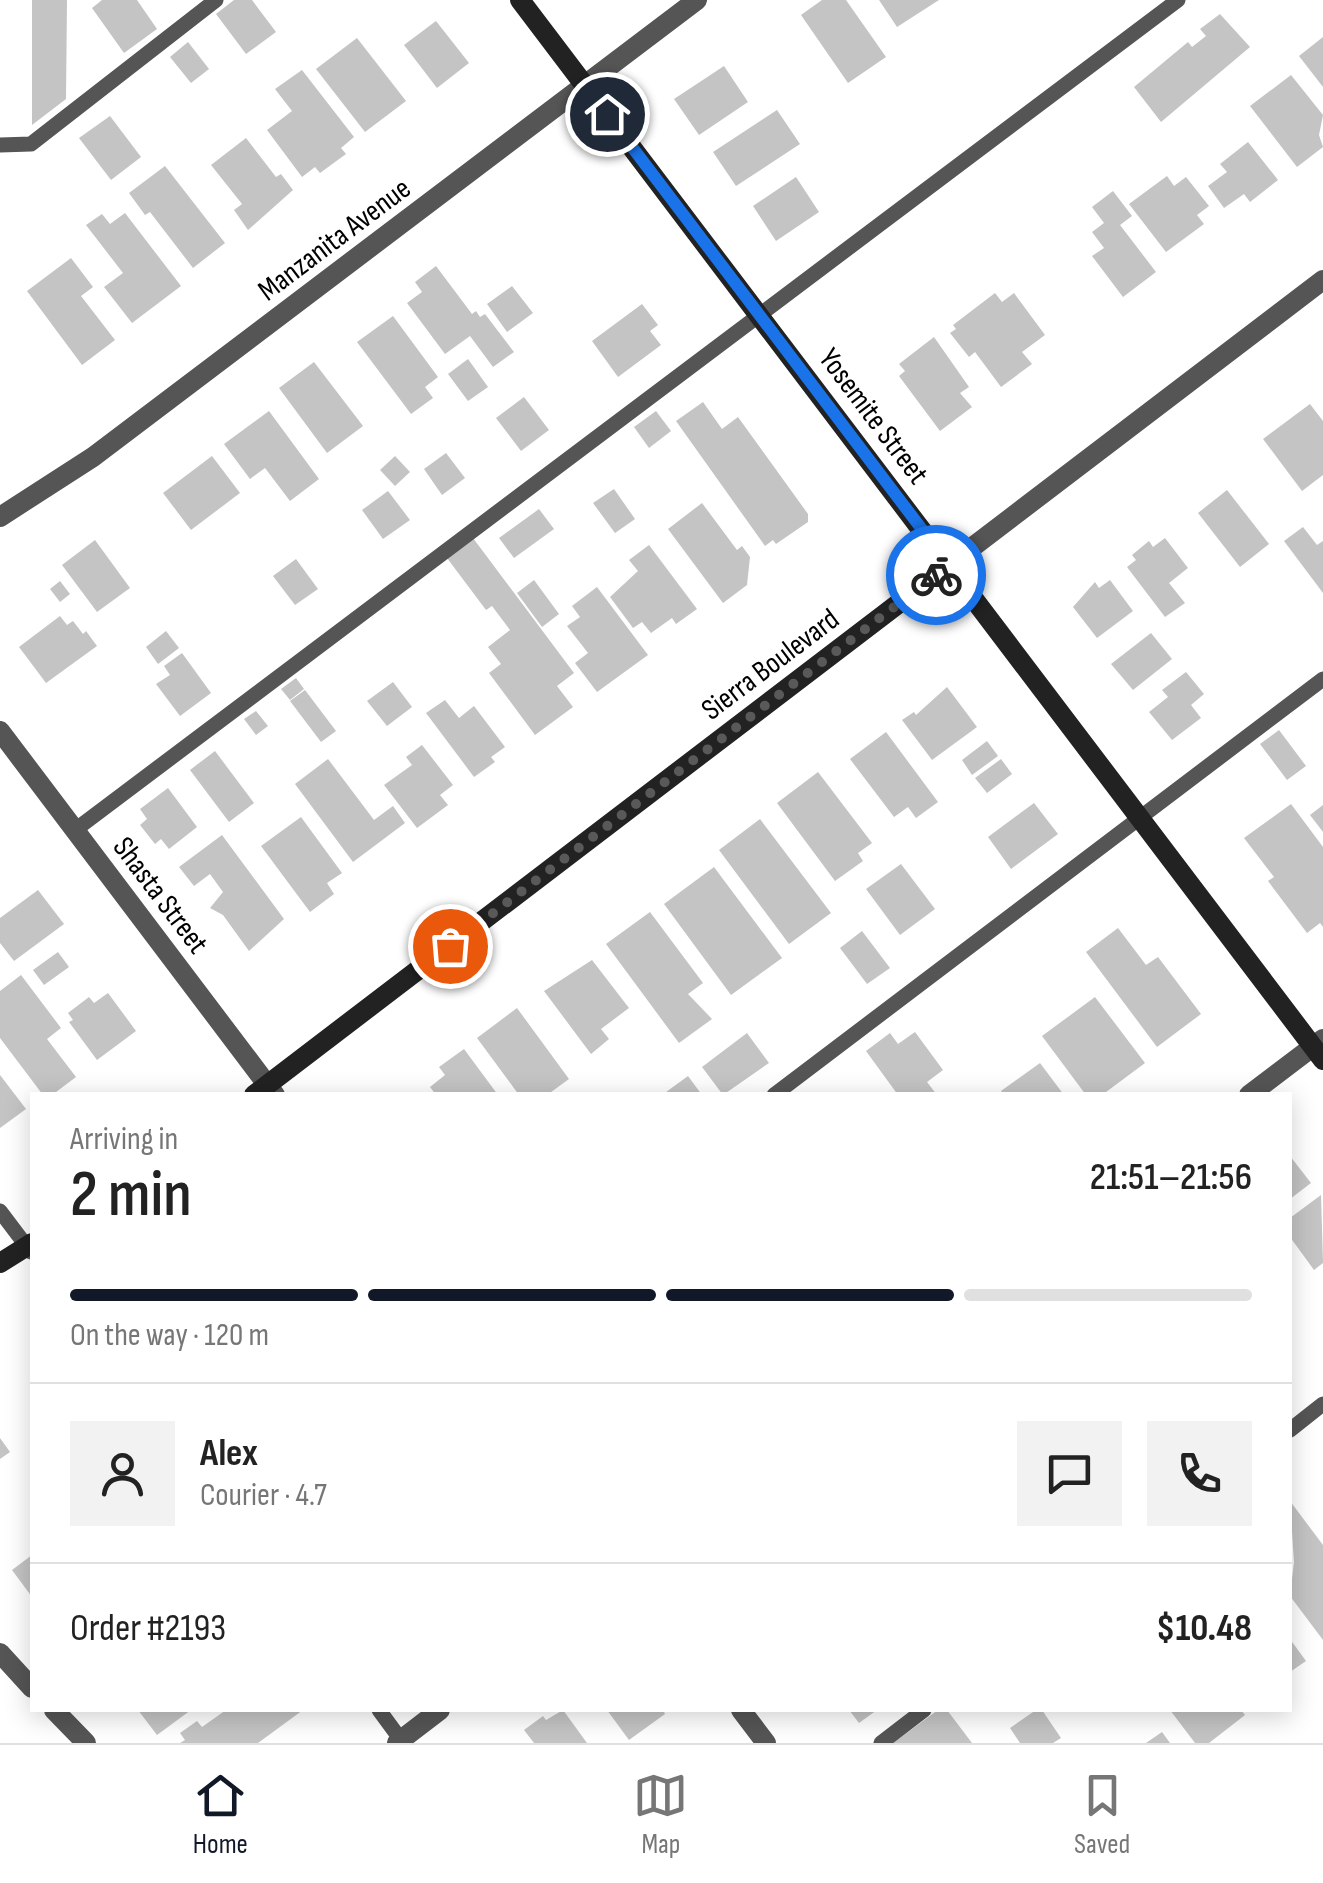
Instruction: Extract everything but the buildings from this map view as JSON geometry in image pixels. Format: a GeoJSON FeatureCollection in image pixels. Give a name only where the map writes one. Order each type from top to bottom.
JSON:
{"type":"FeatureCollection","features":[{"type":"Feature","properties":{"kind":"street","name":"Yosemite Street"},"geometry":{"type":"LineString","coordinates":[[520,0],[1320,1048]]}},
{"type":"Feature","properties":{"kind":"street","name":"Manzanita Avenue"},"geometry":{"type":"LineString","coordinates":[[0,517],[93,457],[697,0]]}},
{"type":"Feature","properties":{"kind":"street","name":"Sierra Boulevard"},"geometry":{"type":"LineString","coordinates":[[265,1092],[1323,280]]}},
{"type":"Feature","properties":{"kind":"street","name":"Shasta Street"},"geometry":{"type":"LineString","coordinates":[[0,730],[265,1092]]}},
{"type":"Feature","properties":{"kind":"street"},"geometry":{"type":"LineString","coordinates":[[1254,1092],[1320,1048]]}},
{"type":"Feature","properties":{"kind":"street"},"geometry":{"type":"LineString","coordinates":[[0,1262],[30,1248]]}},
{"type":"Feature","properties":{"kind":"street"},"geometry":{"type":"LineString","coordinates":[[0,1652],[30,1686]]}},
{"type":"Feature","properties":{"kind":"street"},"geometry":{"type":"LineString","coordinates":[[56,1712],[86,1743]]}},
{"type":"Feature","properties":{"kind":"street"},"geometry":{"type":"LineString","coordinates":[[399,1741],[437,1712]]}},
{"type":"Feature","properties":{"kind":"street"},"geometry":{"type":"LineString","coordinates":[[743,1712],[766,1743]]}},
{"type":"Feature","properties":{"kind":"lane"},"geometry":{"type":"LineString","coordinates":[[0,144],[31,144],[216,0]]}},
{"type":"Feature","properties":{"kind":"lane"},"geometry":{"type":"LineString","coordinates":[[75,830],[1178,0]]}},
{"type":"Feature","properties":{"kind":"lane"},"geometry":{"type":"LineString","coordinates":[[778,1092],[1323,679]]}},
{"type":"Feature","properties":{"kind":"lane"},"geometry":{"type":"LineString","coordinates":[[0,1212],[30,1247]]}},
{"type":"Feature","properties":{"kind":"lane"},"geometry":{"type":"LineString","coordinates":[[1292,1428],[1323,1404]]}},
{"type":"Feature","properties":{"kind":"lane"},"geometry":{"type":"LineString","coordinates":[[380,1712],[399,1741]]}},
{"type":"Feature","properties":{"kind":"lane"},"geometry":{"type":"LineString","coordinates":[[881,1743],[921,1712]]}},
{"type":"Feature","properties":{"kind":"way so far"},"geometry":{"type":"LineString","coordinates":[[450,946],[936,575]]}},
{"type":"Feature","properties":{"kind":"route"},"geometry":{"type":"LineString","coordinates":[[607,114],[949,565],[936,575]]}}]}
